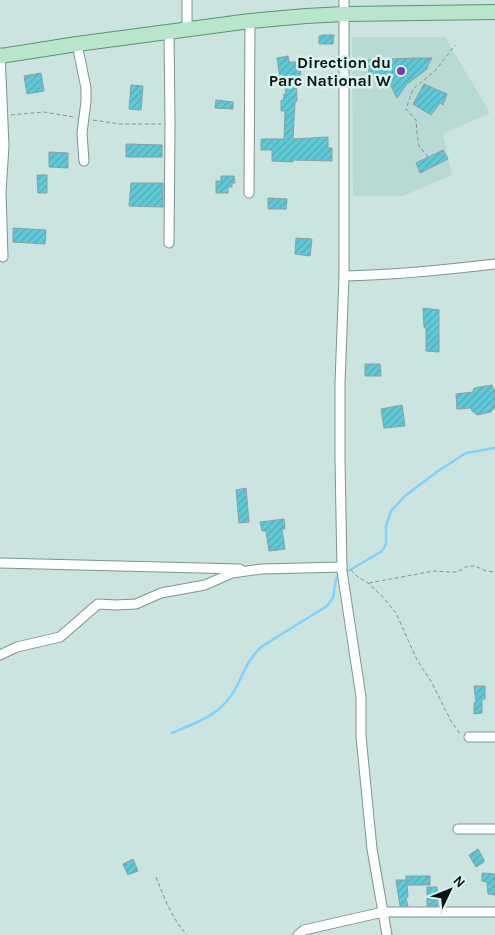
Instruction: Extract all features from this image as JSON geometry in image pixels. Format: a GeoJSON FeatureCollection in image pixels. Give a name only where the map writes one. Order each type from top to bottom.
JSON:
{"type":"FeatureCollection","features":[{"type":"Feature","properties":{"kind":"main road"},"geometry":{"type":"LineString","coordinates":[[0,55],[344,7],[495,12]]}},
{"type":"Feature","properties":{"kind":"street"},"geometry":{"type":"LineString","coordinates":[[187,0],[187,29]]}},
{"type":"Feature","properties":{"kind":"street"},"geometry":{"type":"LineString","coordinates":[[344,7],[344,276],[340,402],[342,566],[362,697],[361,736],[372,849],[387,935]]}},
{"type":"Feature","properties":{"kind":"street"},"geometry":{"type":"LineString","coordinates":[[249,193],[250,20]]}},
{"type":"Feature","properties":{"kind":"street"},"geometry":{"type":"LineString","coordinates":[[169,32],[169,243]]}},
{"type":"Feature","properties":{"kind":"street"},"geometry":{"type":"LineString","coordinates":[[77,44],[86,88],[82,133],[84,161]]}},
{"type":"Feature","properties":{"kind":"street"},"geometry":{"type":"LineString","coordinates":[[0,55],[4,146],[1,192],[3,257]]}},
{"type":"Feature","properties":{"kind":"street"},"geometry":{"type":"LineString","coordinates":[[344,276],[388,275],[495,264]]}},
{"type":"Feature","properties":{"kind":"street"},"geometry":{"type":"LineString","coordinates":[[0,563],[262,569],[342,566]]}},
{"type":"Feature","properties":{"kind":"street"},"geometry":{"type":"LineString","coordinates":[[0,655],[17,647],[60,637],[98,604],[136,604],[161,593],[204,585],[232,573],[262,569]]}},
{"type":"Feature","properties":{"kind":"street"},"geometry":{"type":"LineString","coordinates":[[469,737],[495,737]]}},
{"type":"Feature","properties":{"kind":"street"},"geometry":{"type":"LineString","coordinates":[[458,829],[495,829]]}},
{"type":"Feature","properties":{"kind":"street"},"geometry":{"type":"LineString","coordinates":[[298,935],[304,930],[383,912],[495,912]]}},
{"type":"Feature","properties":{"kind":"path"},"geometry":{"type":"LineString","coordinates":[[428,157],[419,146],[416,120],[406,109],[413,89],[436,70],[456,45]]}},
{"type":"Feature","properties":{"kind":"path"},"geometry":{"type":"LineString","coordinates":[[342,566],[368,583],[396,613],[417,660],[432,682],[450,721],[461,734],[469,737]]}},
{"type":"Feature","properties":{"kind":"path"},"geometry":{"type":"LineString","coordinates":[[368,583],[434,571],[457,572],[468,566],[475,566],[486,571],[495,572]]}},
{"type":"Feature","properties":{"kind":"path"},"geometry":{"type":"LineString","coordinates":[[156,877],[169,906],[187,935]]}},
{"type":"Feature","properties":{"kind":"shaded area"},"geometry":{"type":"Polygon","coordinates":[[[352,37],[445,37],[490,113],[443,134],[452,175],[403,196],[353,196],[352,37]]]}},
{"type":"Feature","properties":{"kind":"building"},"geometry":{"type":"Polygon","coordinates":[[[334,35],[333,44],[319,44],[319,36],[334,35]]]}},
{"type":"Feature","properties":{"kind":"building"},"geometry":{"type":"Polygon","coordinates":[[[288,56],[289,62],[296,62],[296,66],[300,65],[301,75],[296,76],[297,101],[295,102],[293,139],[328,137],[328,148],[332,148],[332,161],[272,161],[272,150],[261,150],[261,139],[284,139],[285,111],[281,111],[281,100],[283,101],[284,94],[286,94],[283,77],[280,78],[277,58],[288,56]]]}},
{"type":"Feature","properties":{"kind":"building"},"geometry":{"type":"Polygon","coordinates":[[[432,58],[427,69],[407,84],[397,98],[386,76],[370,76],[366,60],[432,58]]]}},
{"type":"Feature","properties":{"kind":"building"},"geometry":{"type":"Polygon","coordinates":[[[41,73],[44,91],[27,94],[24,76],[41,73]]]}},
{"type":"Feature","properties":{"kind":"building"},"geometry":{"type":"Polygon","coordinates":[[[424,84],[447,94],[443,105],[440,103],[431,115],[413,104],[424,84]]]}},
{"type":"Feature","properties":{"kind":"building"},"geometry":{"type":"Polygon","coordinates":[[[131,85],[143,86],[141,110],[129,109],[131,85]]]}},
{"type":"Feature","properties":{"kind":"building"},"geometry":{"type":"Polygon","coordinates":[[[216,100],[233,102],[233,109],[215,108],[216,100]]]}},
{"type":"Feature","properties":{"kind":"building"},"geometry":{"type":"Polygon","coordinates":[[[126,144],[162,145],[162,157],[126,157],[126,144]]]}},
{"type":"Feature","properties":{"kind":"building"},"geometry":{"type":"Polygon","coordinates":[[[443,150],[448,159],[420,173],[416,163],[443,150]]]}},
{"type":"Feature","properties":{"kind":"building"},"geometry":{"type":"Polygon","coordinates":[[[49,152],[68,153],[68,168],[49,167],[49,152]]]}},
{"type":"Feature","properties":{"kind":"building"},"geometry":{"type":"Polygon","coordinates":[[[37,175],[47,175],[47,193],[38,193],[37,175]]]}},
{"type":"Feature","properties":{"kind":"building"},"geometry":{"type":"Polygon","coordinates":[[[221,176],[234,176],[235,183],[232,183],[232,187],[228,187],[228,193],[216,193],[216,181],[221,181],[221,176]]]}},
{"type":"Feature","properties":{"kind":"building"},"geometry":{"type":"Polygon","coordinates":[[[131,183],[163,183],[163,207],[129,206],[131,183]]]}},
{"type":"Feature","properties":{"kind":"building"},"geometry":{"type":"Polygon","coordinates":[[[268,198],[287,199],[286,209],[268,209],[268,198]]]}},
{"type":"Feature","properties":{"kind":"building"},"geometry":{"type":"Polygon","coordinates":[[[13,228],[46,230],[45,244],[13,242],[13,228]]]}},
{"type":"Feature","properties":{"kind":"building"},"geometry":{"type":"Polygon","coordinates":[[[296,238],[312,239],[310,256],[295,254],[296,238]]]}},
{"type":"Feature","properties":{"kind":"building"},"geometry":{"type":"Polygon","coordinates":[[[423,308],[439,310],[439,352],[426,351],[426,329],[424,327],[423,308]]]}},
{"type":"Feature","properties":{"kind":"building"},"geometry":{"type":"Polygon","coordinates":[[[365,364],[380,364],[381,376],[365,376],[365,364]]]}},
{"type":"Feature","properties":{"kind":"building"},"geometry":{"type":"Polygon","coordinates":[[[492,385],[493,390],[495,389],[495,407],[491,412],[477,415],[471,408],[457,409],[456,394],[473,392],[474,388],[492,385]]]}},
{"type":"Feature","properties":{"kind":"building"},"geometry":{"type":"Polygon","coordinates":[[[402,405],[405,426],[384,428],[381,409],[402,405]]]}},
{"type":"Feature","properties":{"kind":"building"},"geometry":{"type":"Polygon","coordinates":[[[246,488],[249,522],[239,523],[236,490],[246,488]]]}},
{"type":"Feature","properties":{"kind":"building"},"geometry":{"type":"Polygon","coordinates":[[[284,519],[285,529],[282,529],[285,549],[269,551],[266,531],[262,531],[260,522],[284,519]]]}},
{"type":"Feature","properties":{"kind":"building"},"geometry":{"type":"Polygon","coordinates":[[[474,686],[485,686],[485,699],[482,699],[482,713],[474,714],[474,703],[476,702],[474,686]]]}},
{"type":"Feature","properties":{"kind":"building"},"geometry":{"type":"Polygon","coordinates":[[[478,849],[484,862],[476,867],[469,855],[478,849]]]}},
{"type":"Feature","properties":{"kind":"building"},"geometry":{"type":"Polygon","coordinates":[[[133,859],[138,871],[128,875],[123,864],[133,859]]]}},
{"type":"Feature","properties":{"kind":"building"},"geometry":{"type":"Polygon","coordinates":[[[482,873],[495,874],[495,895],[488,894],[487,882],[482,881],[482,873]]]}},
{"type":"Feature","properties":{"kind":"building"},"geometry":{"type":"Polygon","coordinates":[[[406,876],[430,876],[430,885],[407,885],[408,897],[406,898],[408,906],[400,906],[396,880],[406,880],[406,876]]]}},
{"type":"Feature","properties":{"kind":"building"},"geometry":{"type":"Polygon","coordinates":[[[427,887],[437,887],[438,906],[427,906],[427,887]]]}},
{"type":"Feature","properties":{"kind":"waterway"},"geometry":{"type":"LineString","coordinates":[[345,571],[382,551],[386,544],[386,526],[391,511],[405,496],[466,453],[495,448]]}},
{"type":"Feature","properties":{"kind":"waterway"},"geometry":{"type":"LineString","coordinates":[[172,733],[209,716],[224,704],[237,686],[249,661],[261,647],[327,606],[333,598],[336,579],[339,575]]}},
{"type":"Feature","properties":{"kind":"place","name":"Direction du Parc National W"},"geometry":{"type":"Point","coordinates":[401,71]}}]}
